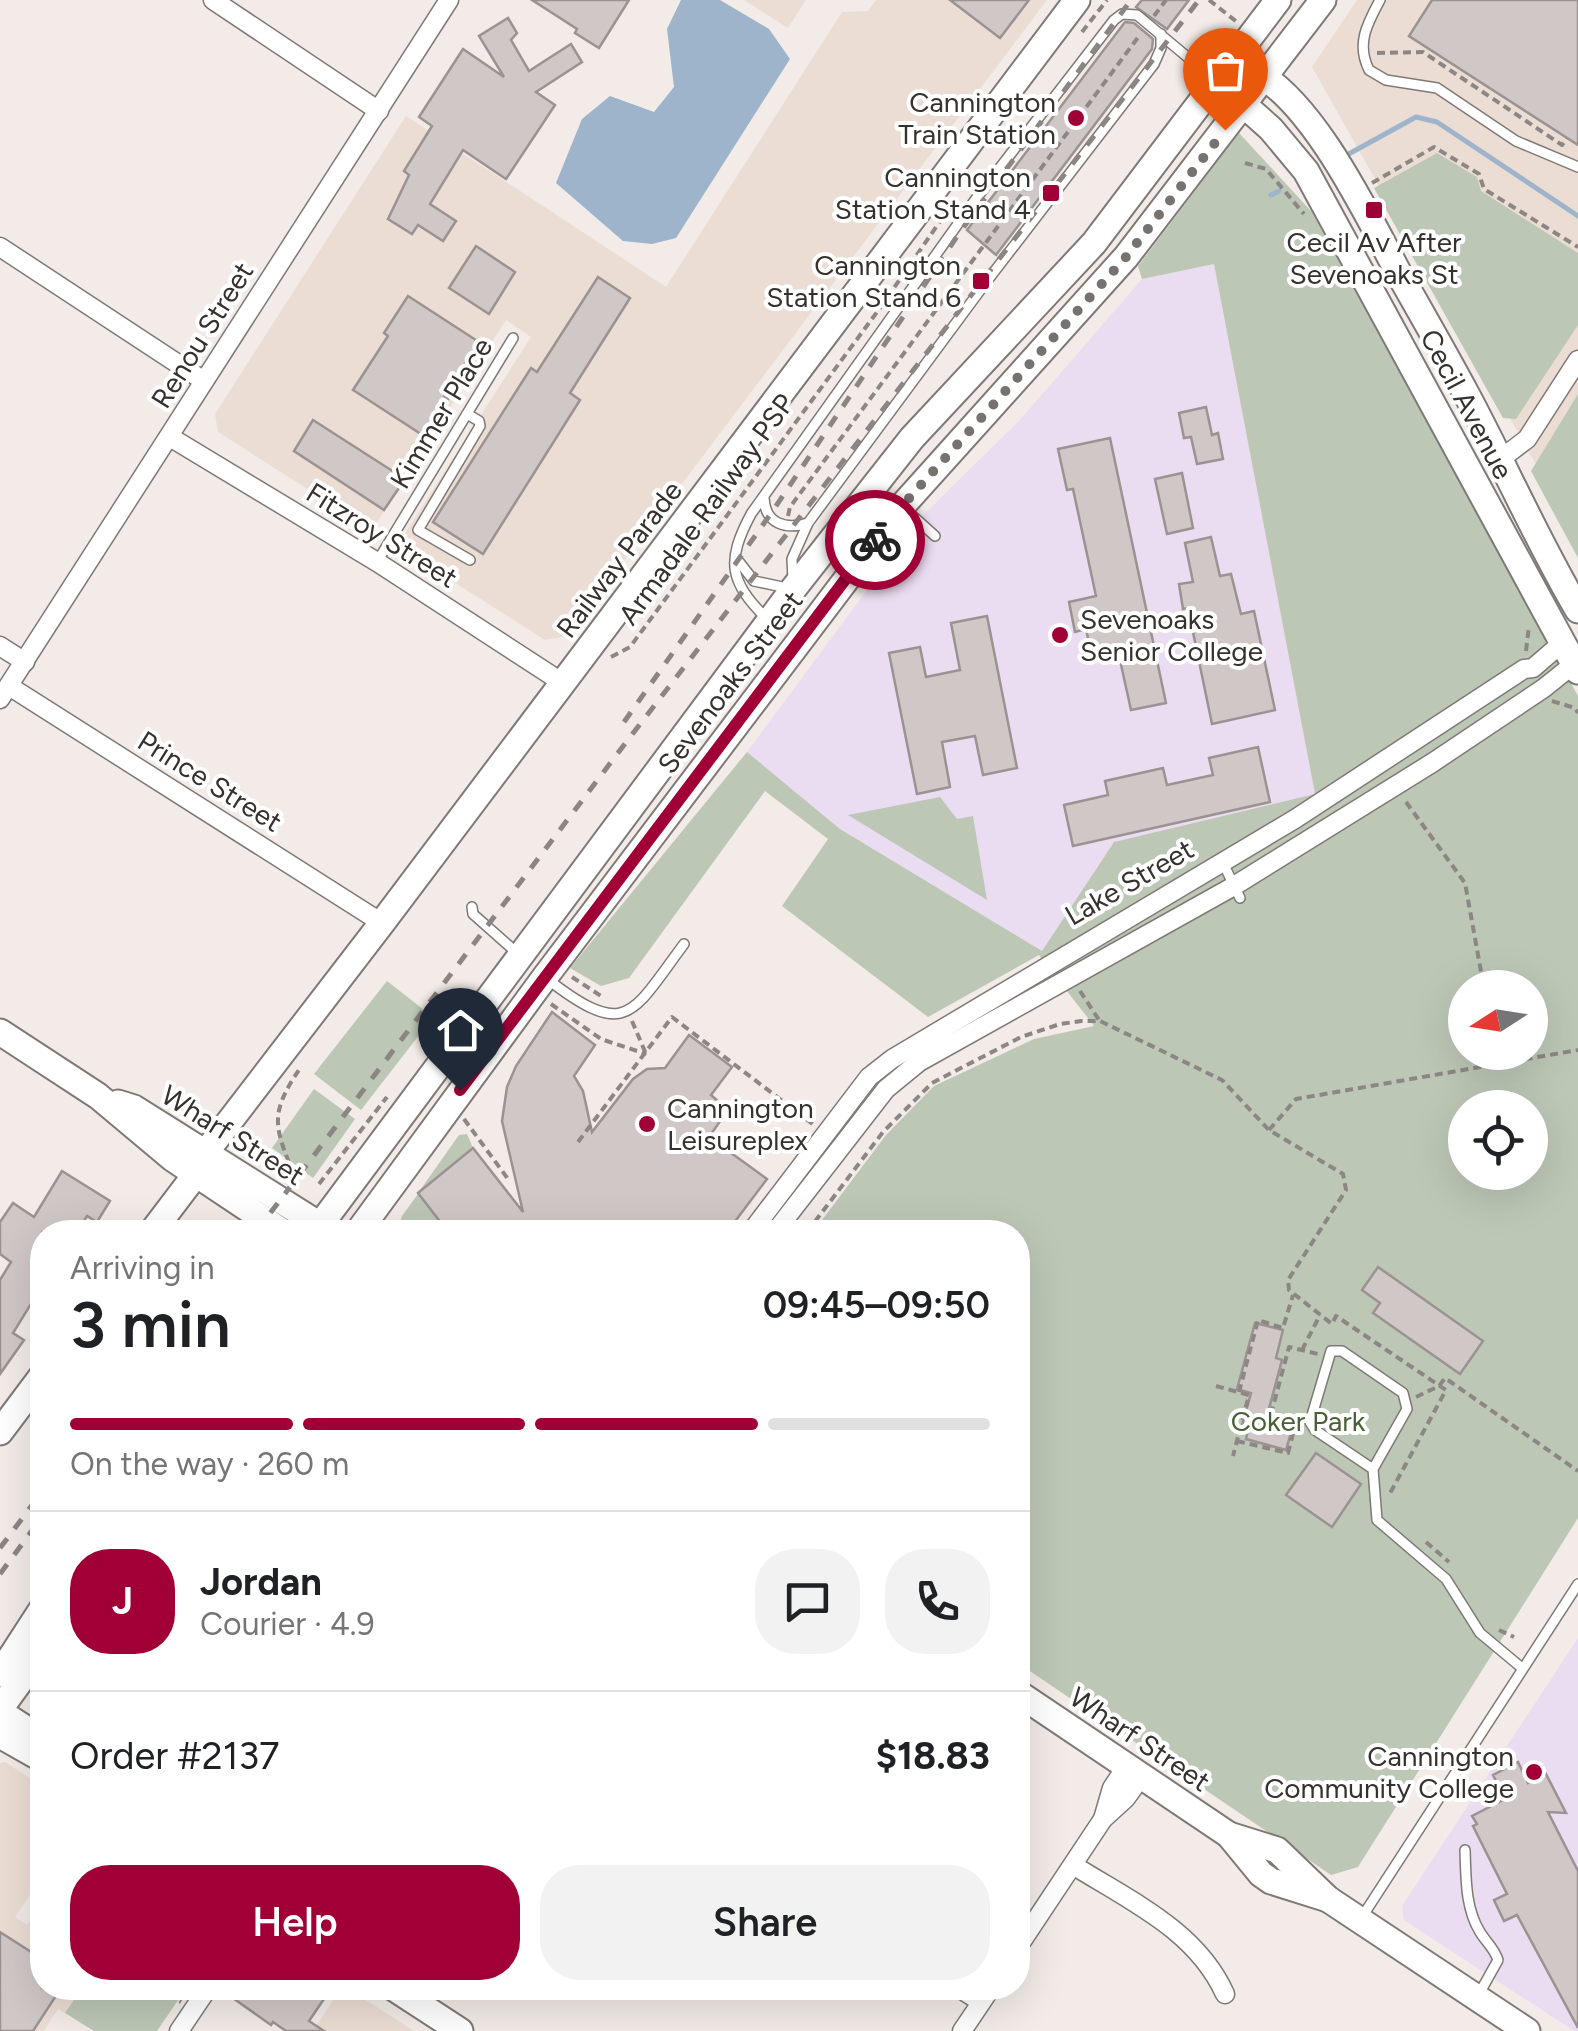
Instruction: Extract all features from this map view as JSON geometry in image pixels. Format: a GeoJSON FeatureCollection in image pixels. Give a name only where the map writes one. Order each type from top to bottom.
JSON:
{"type":"FeatureCollection","features":[{"type":"Feature","properties":{"kind":"main road","name":"Railway Parade"},"geometry":{"type":"LineString","coordinates":[[161,1220],[1076,0]]}},
{"type":"Feature","properties":{"kind":"main road","name":"Sevenoaks Street"},"geometry":{"type":"LineString","coordinates":[[329,1220],[519,954],[794,588],[894,462],[1094,243],[1278,0]]}},
{"type":"Feature","properties":{"kind":"main road","name":"Sevenoaks Street"},"geometry":{"type":"LineString","coordinates":[[367,1220],[544,977],[902,506],[1126,257],[1322,0]]}},
{"type":"Feature","properties":{"kind":"main road","name":"Cecil Avenue"},"geometry":{"type":"LineString","coordinates":[[1225,72],[1266,76],[1320,138],[1391,257],[1578,610]]}},
{"type":"Feature","properties":{"kind":"main road","name":"Cecil Avenue"},"geometry":{"type":"LineString","coordinates":[[1225,72],[1244,104],[1306,171],[1574,654]]}},
{"type":"Feature","properties":{"kind":"main road"},"geometry":{"type":"LineString","coordinates":[[894,462],[895,485],[902,506]]}},
{"type":"Feature","properties":{"kind":"main road"},"geometry":{"type":"LineString","coordinates":[[769,622],[790,652]]}},
{"type":"Feature","properties":{"kind":"main road","name":"Wharf Street"},"geometry":{"type":"LineString","coordinates":[[0,1032],[98,1096],[125,1122],[304,1220]]}},
{"type":"Feature","properties":{"kind":"main road","name":"Wharf Street"},"geometry":{"type":"LineString","coordinates":[[201,1163],[269,1220]]}},
{"type":"Feature","properties":{"kind":"main road"},"geometry":{"type":"LineString","coordinates":[[0,1432],[30,1392]]}},
{"type":"Feature","properties":{"kind":"main road"},"geometry":{"type":"LineString","coordinates":[[0,1674],[30,1627]]}},
{"type":"Feature","properties":{"kind":"main road"},"geometry":{"type":"LineString","coordinates":[[30,1668],[0,1710],[30,1733]]}},
{"type":"Feature","properties":{"kind":"main road","name":"Wharf Street"},"geometry":{"type":"LineString","coordinates":[[1030,1702],[1229,1834],[1261,1874],[1328,1899],[1527,2031]]}},
{"type":"Feature","properties":{"kind":"main road"},"geometry":{"type":"LineString","coordinates":[[0,1735],[30,1752]]}},
{"type":"Feature","properties":{"kind":"main road"},"geometry":{"type":"LineString","coordinates":[[412,2000],[460,2031]]}},
{"type":"Feature","properties":{"kind":"street"},"geometry":{"type":"LineString","coordinates":[[213,0],[379,111]]}},
{"type":"Feature","properties":{"kind":"street","name":"Renou Street"},"geometry":{"type":"LineString","coordinates":[[4,692],[449,0]]}},
{"type":"Feature","properties":{"kind":"street"},"geometry":{"type":"LineString","coordinates":[[0,246],[204,381]]}},
{"type":"Feature","properties":{"kind":"street"},"geometry":{"type":"LineString","coordinates":[[1498,461],[1527,440],[1578,360]]}},
{"type":"Feature","properties":{"kind":"street","name":"Fitzroy Street"},"geometry":{"type":"LineString","coordinates":[[170,437],[376,562],[563,683]]}},
{"type":"Feature","properties":{"kind":"street"},"geometry":{"type":"LineString","coordinates":[[0,646],[25,662]]}},
{"type":"Feature","properties":{"kind":"street","name":"Lake Street"},"geometry":{"type":"LineString","coordinates":[[761,1220],[869,1077],[892,1059],[1374,770],[1524,669],[1574,654]]}},
{"type":"Feature","properties":{"kind":"street","name":"Lake Street"},"geometry":{"type":"LineString","coordinates":[[783,1220],[886,1089],[926,1057],[1237,892],[1544,688],[1574,654]]}},
{"type":"Feature","properties":{"kind":"street","name":"Prince Street"},"geometry":{"type":"LineString","coordinates":[[4,692],[382,924]]}},
{"type":"Feature","properties":{"kind":"street"},"geometry":{"type":"LineString","coordinates":[[1030,1929],[1103,1819],[1126,1798],[1133,1772]]}},
{"type":"Feature","properties":{"kind":"street"},"geometry":{"type":"LineString","coordinates":[[1073,1865],[1183,1935],[1210,1964],[1224,1994]]}},
{"type":"Feature","properties":{"kind":"street"},"geometry":{"type":"LineString","coordinates":[[180,2031],[200,2000]]}},
{"type":"Feature","properties":{"kind":"street"},"geometry":{"type":"LineString","coordinates":[[962,2031],[983,2000]]}},
{"type":"Feature","properties":{"kind":"lane"},"geometry":{"type":"LineString","coordinates":[[1380,0],[1363,40],[1370,70],[1386,80],[1437,88],[1516,141],[1578,167]]}},
{"type":"Feature","properties":{"kind":"lane"},"geometry":{"type":"LineString","coordinates":[[769,622],[740,586],[734,568],[741,532],[974,200],[1114,20],[1122,14],[1136,14],[1160,34],[1225,72]]}},
{"type":"Feature","properties":{"kind":"lane"},"geometry":{"type":"LineString","coordinates":[[735,555],[754,581],[794,588],[792,559],[808,523],[1154,64],[1161,48],[1160,34]]}},
{"type":"Feature","properties":{"kind":"lane","name":"Kimmer Place"},"geometry":{"type":"LineString","coordinates":[[376,562],[514,338]]}},
{"type":"Feature","properties":{"kind":"lane"},"geometry":{"type":"LineString","coordinates":[[468,414],[480,426],[418,530],[470,560]]}},
{"type":"Feature","properties":{"kind":"lane"},"geometry":{"type":"LineString","coordinates":[[765,494],[766,514],[776,522],[790,527],[808,523]]}},
{"type":"Feature","properties":{"kind":"lane"},"geometry":{"type":"LineString","coordinates":[[902,506],[934,536]]}},
{"type":"Feature","properties":{"kind":"lane"},"geometry":{"type":"LineString","coordinates":[[1222,863],[1237,892]]}},
{"type":"Feature","properties":{"kind":"lane"},"geometry":{"type":"LineString","coordinates":[[1194,880],[1208,907]]}},
{"type":"Feature","properties":{"kind":"lane"},"geometry":{"type":"LineString","coordinates":[[472,907],[473,914],[496,930],[519,954]]}},
{"type":"Feature","properties":{"kind":"lane"},"geometry":{"type":"LineString","coordinates":[[544,977],[594,1012],[617,1014],[639,1004],[684,944]]}},
{"type":"Feature","properties":{"kind":"lane"},"geometry":{"type":"LineString","coordinates":[[1373,1469],[1310,1422],[1331,1351],[1342,1351],[1403,1393],[1407,1400],[1407,1409],[1373,1469],[1377,1520],[1446,1579],[1480,1633],[1522,1668]]}},
{"type":"Feature","properties":{"kind":"lane"},"geometry":{"type":"LineString","coordinates":[[1360,1920],[1578,1584]]}},
{"type":"Feature","properties":{"kind":"lane"},"geometry":{"type":"LineString","coordinates":[[1464,1850],[1468,1900],[1479,1932],[1494,1948],[1498,1960],[1477,1998]]}},
{"type":"Feature","properties":{"kind":"path"},"geometry":{"type":"LineString","coordinates":[[1074,42],[1107,0]]}},
{"type":"Feature","properties":{"kind":"path"},"geometry":{"type":"LineString","coordinates":[[1209,0],[1215,4]]}},
{"type":"Feature","properties":{"kind":"path"},"geometry":{"type":"LineString","coordinates":[[1374,45],[1376,53],[1422,52],[1562,145],[1567,138]]}},
{"type":"Feature","properties":{"kind":"path"},"geometry":{"type":"LineString","coordinates":[[1368,186],[1434,147],[1479,174],[1484,188],[1578,248]]}},
{"type":"Feature","properties":{"kind":"path"},"geometry":{"type":"LineString","coordinates":[[1245,163],[1266,169],[1306,218]]}},
{"type":"Feature","properties":{"kind":"path","name":"Armadale Railway PSP"},"geometry":{"type":"LineString","coordinates":[[604,662],[630,646],[880,308],[952,204]]}},
{"type":"Feature","properties":{"kind":"path"},"geometry":{"type":"LineString","coordinates":[[1524,617],[1530,627],[1525,655]]}},
{"type":"Feature","properties":{"kind":"path"},"geometry":{"type":"LineString","coordinates":[[1402,796],[1466,883],[1481,970]]}},
{"type":"Feature","properties":{"kind":"path"},"geometry":{"type":"LineString","coordinates":[[551,1004],[601,1039],[646,1054]]}},
{"type":"Feature","properties":{"kind":"path"},"geometry":{"type":"LineString","coordinates":[[578,1142],[672,1017],[820,1130]]}},
{"type":"Feature","properties":{"kind":"path"},"geometry":{"type":"LineString","coordinates":[[816,1220],[883,1132],[932,1083],[1021,1037],[1060,1024],[1100,1021],[1204,1070],[1239,1095],[1269,1130],[1336,1167],[1346,1182],[1346,1190],[1288,1280],[1293,1295],[1332,1324],[1336,1316],[1446,1390],[1386,1508]]}},
{"type":"Feature","properties":{"kind":"path"},"geometry":{"type":"LineString","coordinates":[[1548,1055],[1578,1050]]}},
{"type":"Feature","properties":{"kind":"path"},"geometry":{"type":"LineString","coordinates":[[300,1191],[276,1118],[278,1104],[309,1055]]}},
{"type":"Feature","properties":{"kind":"path"},"geometry":{"type":"LineString","coordinates":[[1269,1130],[1296,1099],[1463,1070]]}},
{"type":"Feature","properties":{"kind":"path"},"geometry":{"type":"LineString","coordinates":[[464,1119],[508,1179]]}},
{"type":"Feature","properties":{"kind":"path"},"geometry":{"type":"LineString","coordinates":[[575,1127],[585,1134]]}},
{"type":"Feature","properties":{"kind":"path"},"geometry":{"type":"LineString","coordinates":[[1239,1392],[1258,1320],[1283,1328],[1293,1295]]}},
{"type":"Feature","properties":{"kind":"path"},"geometry":{"type":"LineString","coordinates":[[1302,1350],[1320,1315]]}},
{"type":"Feature","properties":{"kind":"path"},"geometry":{"type":"LineString","coordinates":[[1310,1422],[1271,1414],[1289,1346],[1327,1357]]}},
{"type":"Feature","properties":{"kind":"path"},"geometry":{"type":"LineString","coordinates":[[1407,1400],[1439,1386],[1445,1378],[1578,1470]]}},
{"type":"Feature","properties":{"kind":"path"},"geometry":{"type":"LineString","coordinates":[[1216,1386],[1249,1395],[1232,1456]]}},
{"type":"Feature","properties":{"kind":"path"},"geometry":{"type":"LineString","coordinates":[[1237,1441],[1288,1454],[1296,1422]]}},
{"type":"Feature","properties":{"kind":"path"},"geometry":{"type":"LineString","coordinates":[[1418,1537],[1456,1570]]}},
{"type":"Feature","properties":{"kind":"path"},"geometry":{"type":"LineString","coordinates":[[1489,1622],[1514,1637]]}},
{"type":"Feature","properties":{"kind":"path"},"geometry":{"type":"LineString","coordinates":[[177,2000],[193,2010]]}},
{"type":"Feature","properties":{"kind":"shaded area"},"geometry":{"type":"Polygon","coordinates":[[[744,0],[806,0],[788,28],[744,0]]]}},
{"type":"Feature","properties":{"kind":"shaded area"},"geometry":{"type":"Polygon","coordinates":[[[876,0],[1047,0],[567,636],[545,640],[397,546],[531,337],[506,320],[372,530],[218,432],[215,414],[406,116],[666,287],[842,12],[868,11],[876,0]]]}},
{"type":"Feature","properties":{"kind":"shaded area"},"geometry":{"type":"Polygon","coordinates":[[[1357,0],[1578,0],[1578,539],[1312,67],[1357,0]]]}},
{"type":"Feature","properties":{"kind":"shaded area","name":"Sevenoaks Senior College"},"geometry":{"type":"Polygon","coordinates":[[[1214,264],[1315,794],[1114,842],[1042,951],[840,829],[747,752],[921,517],[1019,421],[1142,279],[1214,264]]]}},
{"type":"Feature","properties":{"kind":"shaded area","name":"Cannington Community College"},"geometry":{"type":"Polygon","coordinates":[[[1578,1638],[1578,2031],[1574,2031],[1404,1920],[1402,1906],[1578,1638]]]}},
{"type":"Feature","properties":{"kind":"shaded area"},"geometry":{"type":"Polygon","coordinates":[[[5,1762],[30,1778],[30,1894],[15,1917],[27,1925],[30,1921],[30,2000],[74,2000],[65,2013],[58,2009],[44,2031],[0,2031],[0,1763],[5,1762]]]}},
{"type":"Feature","properties":{"kind":"shaded area"},"geometry":{"type":"Polygon","coordinates":[[[333,2000],[366,2000],[414,2031],[313,2031],[333,2000]]]}},
{"type":"Feature","properties":{"kind":"green space","name":"Coker Park"},"geometry":{"type":"Polygon","coordinates":[[[1239,133],[1311,211],[1578,696],[1578,1518],[1358,1867],[1331,1875],[1030,1671],[1030,1220],[822,1220],[886,1135],[934,1086],[1034,1039],[1094,1026],[1039,955],[928,1017],[782,906],[828,839],[765,791],[629,978],[601,986],[570,968],[747,752],[840,829],[1042,951],[1114,842],[1315,794],[1214,264],[1142,279],[1138,266],[1239,133]]]}},
{"type":"Feature","properties":{"kind":"green space"},"geometry":{"type":"Polygon","coordinates":[[[1437,153],[1477,177],[1481,191],[1578,253],[1578,325],[1516,419],[1503,418],[1374,188],[1437,153]]]}},
{"type":"Feature","properties":{"kind":"green space"},"geometry":{"type":"Polygon","coordinates":[[[1578,394],[1578,558],[1531,471],[1578,394]]]}},
{"type":"Feature","properties":{"kind":"green space"},"geometry":{"type":"Polygon","coordinates":[[[940,797],[957,819],[973,816],[987,900],[848,815],[940,797]]]}},
{"type":"Feature","properties":{"kind":"green space"},"geometry":{"type":"Polygon","coordinates":[[[387,981],[433,1017],[361,1110],[314,1074],[387,981]]]}},
{"type":"Feature","properties":{"kind":"green space"},"geometry":{"type":"Polygon","coordinates":[[[314,1089],[355,1119],[313,1178],[272,1148],[314,1089]]]}},
{"type":"Feature","properties":{"kind":"green space"},"geometry":{"type":"Polygon","coordinates":[[[467,1134],[473,1148],[418,1193],[459,1135],[467,1134]]]}},
{"type":"Feature","properties":{"kind":"green space"},"geometry":{"type":"Polygon","coordinates":[[[418,1194],[438,1220],[401,1220],[418,1194]]]}},
{"type":"Feature","properties":{"kind":"green space"},"geometry":{"type":"Polygon","coordinates":[[[74,2000],[178,2000],[157,2031],[94,2031],[65,2013],[74,2000]]]}},
{"type":"Feature","properties":{"kind":"water"},"geometry":{"type":"Polygon","coordinates":[[[681,0],[720,0],[769,29],[790,59],[676,238],[652,244],[623,241],[556,183],[582,119],[610,96],[654,112],[674,87],[667,29],[681,0]]]}},
{"type":"Feature","properties":{"kind":"building"},"geometry":{"type":"Polygon","coordinates":[[[532,0],[629,0],[599,48],[532,0]]]}},
{"type":"Feature","properties":{"kind":"building"},"geometry":{"type":"Polygon","coordinates":[[[950,0],[1029,0],[1000,38],[950,0]]]}},
{"type":"Feature","properties":{"kind":"building"},"geometry":{"type":"Polygon","coordinates":[[[1142,0],[1189,0],[1167,29],[1136,7],[1142,0]]]}},
{"type":"Feature","properties":{"kind":"building"},"geometry":{"type":"Polygon","coordinates":[[[1432,0],[1578,0],[1578,145],[1409,36],[1432,0]]]}},
{"type":"Feature","properties":{"kind":"building"},"geometry":{"type":"Polygon","coordinates":[[[508,18],[517,33],[511,40],[529,71],[571,44],[582,62],[536,92],[555,105],[506,179],[463,150],[430,204],[456,221],[443,241],[418,225],[412,234],[388,219],[409,175],[404,171],[432,126],[419,117],[463,49],[504,77],[479,36],[508,18]]]}},
{"type":"Feature","properties":{"kind":"building","name":"Cannington Train Station"},"geometry":{"type":"Polygon","coordinates":[[[1125,22],[1134,23],[1153,39],[1152,49],[996,255],[967,230],[1125,22]]]}},
{"type":"Feature","properties":{"kind":"building"},"geometry":{"type":"Polygon","coordinates":[[[476,246],[515,272],[489,314],[449,288],[476,246]]]}},
{"type":"Feature","properties":{"kind":"building"},"geometry":{"type":"Polygon","coordinates":[[[598,277],[630,298],[570,393],[580,400],[483,554],[433,522],[531,368],[537,372],[598,277]]]}},
{"type":"Feature","properties":{"kind":"building"},"geometry":{"type":"Polygon","coordinates":[[[408,296],[479,342],[424,436],[353,390],[408,296]]]}},
{"type":"Feature","properties":{"kind":"building"},"geometry":{"type":"Polygon","coordinates":[[[1206,407],[1212,435],[1218,433],[1223,459],[1197,464],[1191,437],[1184,438],[1179,413],[1206,407]]]}},
{"type":"Feature","properties":{"kind":"building"},"geometry":{"type":"Polygon","coordinates":[[[313,420],[405,479],[384,510],[294,451],[313,420]]]}},
{"type":"Feature","properties":{"kind":"building"},"geometry":{"type":"Polygon","coordinates":[[[1110,438],[1166,703],[1131,710],[1118,651],[1092,657],[1086,629],[1075,632],[1069,602],[1096,596],[1073,489],[1067,490],[1058,449],[1110,438]]]}},
{"type":"Feature","properties":{"kind":"building"},"geometry":{"type":"Polygon","coordinates":[[[1182,473],[1193,528],[1167,534],[1155,479],[1182,473]]]}},
{"type":"Feature","properties":{"kind":"building"},"geometry":{"type":"Polygon","coordinates":[[[1211,537],[1220,576],[1231,574],[1241,614],[1254,611],[1275,710],[1212,724],[1188,608],[1183,609],[1179,584],[1193,582],[1185,543],[1211,537]]]}},
{"type":"Feature","properties":{"kind":"building"},"geometry":{"type":"Polygon","coordinates":[[[987,616],[1017,768],[983,775],[975,736],[942,742],[950,787],[917,794],[889,653],[920,647],[926,677],[960,670],[951,623],[987,616]]]}},
{"type":"Feature","properties":{"kind":"building"},"geometry":{"type":"Polygon","coordinates":[[[1258,747],[1270,802],[1073,846],[1064,805],[1108,795],[1105,781],[1163,768],[1167,785],[1213,775],[1209,758],[1258,747]]]}},
{"type":"Feature","properties":{"kind":"building","name":"Cannington Leisureplex"},"geometry":{"type":"Polygon","coordinates":[[[552,1012],[595,1045],[574,1076],[583,1091],[592,1132],[633,1079],[647,1069],[665,1068],[689,1035],[732,1067],[711,1095],[728,1110],[709,1137],[767,1179],[736,1220],[439,1220],[418,1193],[473,1148],[523,1212],[502,1121],[507,1087],[516,1066],[552,1012]]]}},
{"type":"Feature","properties":{"kind":"building"},"geometry":{"type":"Polygon","coordinates":[[[62,1171],[110,1201],[98,1220],[87,1216],[84,1220],[30,1220],[30,1305],[13,1333],[24,1340],[0,1374],[0,1280],[11,1262],[0,1254],[0,1222],[13,1203],[34,1217],[62,1171]]]}},
{"type":"Feature","properties":{"kind":"building"},"geometry":{"type":"Polygon","coordinates":[[[1378,1267],[1483,1341],[1460,1374],[1373,1313],[1380,1303],[1362,1290],[1378,1267]]]}},
{"type":"Feature","properties":{"kind":"building"},"geometry":{"type":"Polygon","coordinates":[[[1255,1323],[1283,1330],[1276,1358],[1282,1360],[1267,1416],[1271,1417],[1270,1423],[1292,1429],[1286,1450],[1246,1439],[1248,1431],[1241,1429],[1251,1393],[1237,1389],[1255,1323]]]}},
{"type":"Feature","properties":{"kind":"building"},"geometry":{"type":"Polygon","coordinates":[[[1316,1453],[1361,1484],[1332,1527],[1286,1495],[1316,1453]]]}},
{"type":"Feature","properties":{"kind":"building"},"geometry":{"type":"Polygon","coordinates":[[[1518,1762],[1528,1783],[1546,1774],[1566,1813],[1548,1812],[1578,1871],[1578,2028],[1517,1915],[1504,1921],[1494,1900],[1507,1894],[1473,1826],[1477,1824],[1472,1816],[1505,1799],[1493,1775],[1518,1762]]]}},
{"type":"Feature","properties":{"kind":"building"},"geometry":{"type":"Polygon","coordinates":[[[0,1932],[30,1951],[30,2000],[53,2000],[33,2031],[0,2031],[0,1932]]]}},
{"type":"Feature","properties":{"kind":"building"},"geometry":{"type":"Polygon","coordinates":[[[236,2000],[323,2000],[309,2021],[324,2031],[286,2031],[273,2022],[271,2025],[236,2000]]]}},
{"type":"Feature","properties":{"kind":"waterway"},"geometry":{"type":"LineString","coordinates":[[1345,156],[1416,117],[1437,122],[1578,216]]}},
{"type":"Feature","properties":{"kind":"waterway"},"geometry":{"type":"LineString","coordinates":[[1271,195],[1279,191]]}},
{"type":"Feature","properties":{"kind":"railway"},"geometry":{"type":"LineString","coordinates":[[624,722],[774,509],[960,232],[1131,0]]}},
{"type":"Feature","properties":{"kind":"railway"},"geometry":{"type":"LineString","coordinates":[[265,1220],[627,741],[1199,0]]}},
{"type":"Feature","properties":{"kind":"railway"},"geometry":{"type":"LineString","coordinates":[[0,1548],[30,1508]]}},
{"type":"Feature","properties":{"kind":"railway"},"geometry":{"type":"LineString","coordinates":[[0,1574],[30,1533]]}},
{"type":"Feature","properties":{"kind":"way so far"},"geometry":{"type":"LineString","coordinates":[[875,540],[1126,257],[1225,130]]}},
{"type":"Feature","properties":{"kind":"place","name":"Cannington Train Station"},"geometry":{"type":"Point","coordinates":[1076,118]}},
{"type":"Feature","properties":{"kind":"place","name":"Cannington Station Stand 4"},"geometry":{"type":"Point","coordinates":[1051,193]}},
{"type":"Feature","properties":{"kind":"place","name":"Cecil Av After Sevenoaks St"},"geometry":{"type":"Point","coordinates":[1374,210]}},
{"type":"Feature","properties":{"kind":"place","name":"Cannington Station Stand 6"},"geometry":{"type":"Point","coordinates":[981,281]}},
{"type":"Feature","properties":{"kind":"place","name":"Sevenoaks Senior College"},"geometry":{"type":"Point","coordinates":[1060,635]}},
{"type":"Feature","properties":{"kind":"place","name":"Cannington Leisureplex"},"geometry":{"type":"Point","coordinates":[647,1124]}},
{"type":"Feature","properties":{"kind":"place","name":"Cannington Community College"},"geometry":{"type":"Point","coordinates":[1534,1772]}},
{"type":"Feature","properties":{"kind":"route"},"geometry":{"type":"LineString","coordinates":[[460,1090],[875,540]]}}]}
